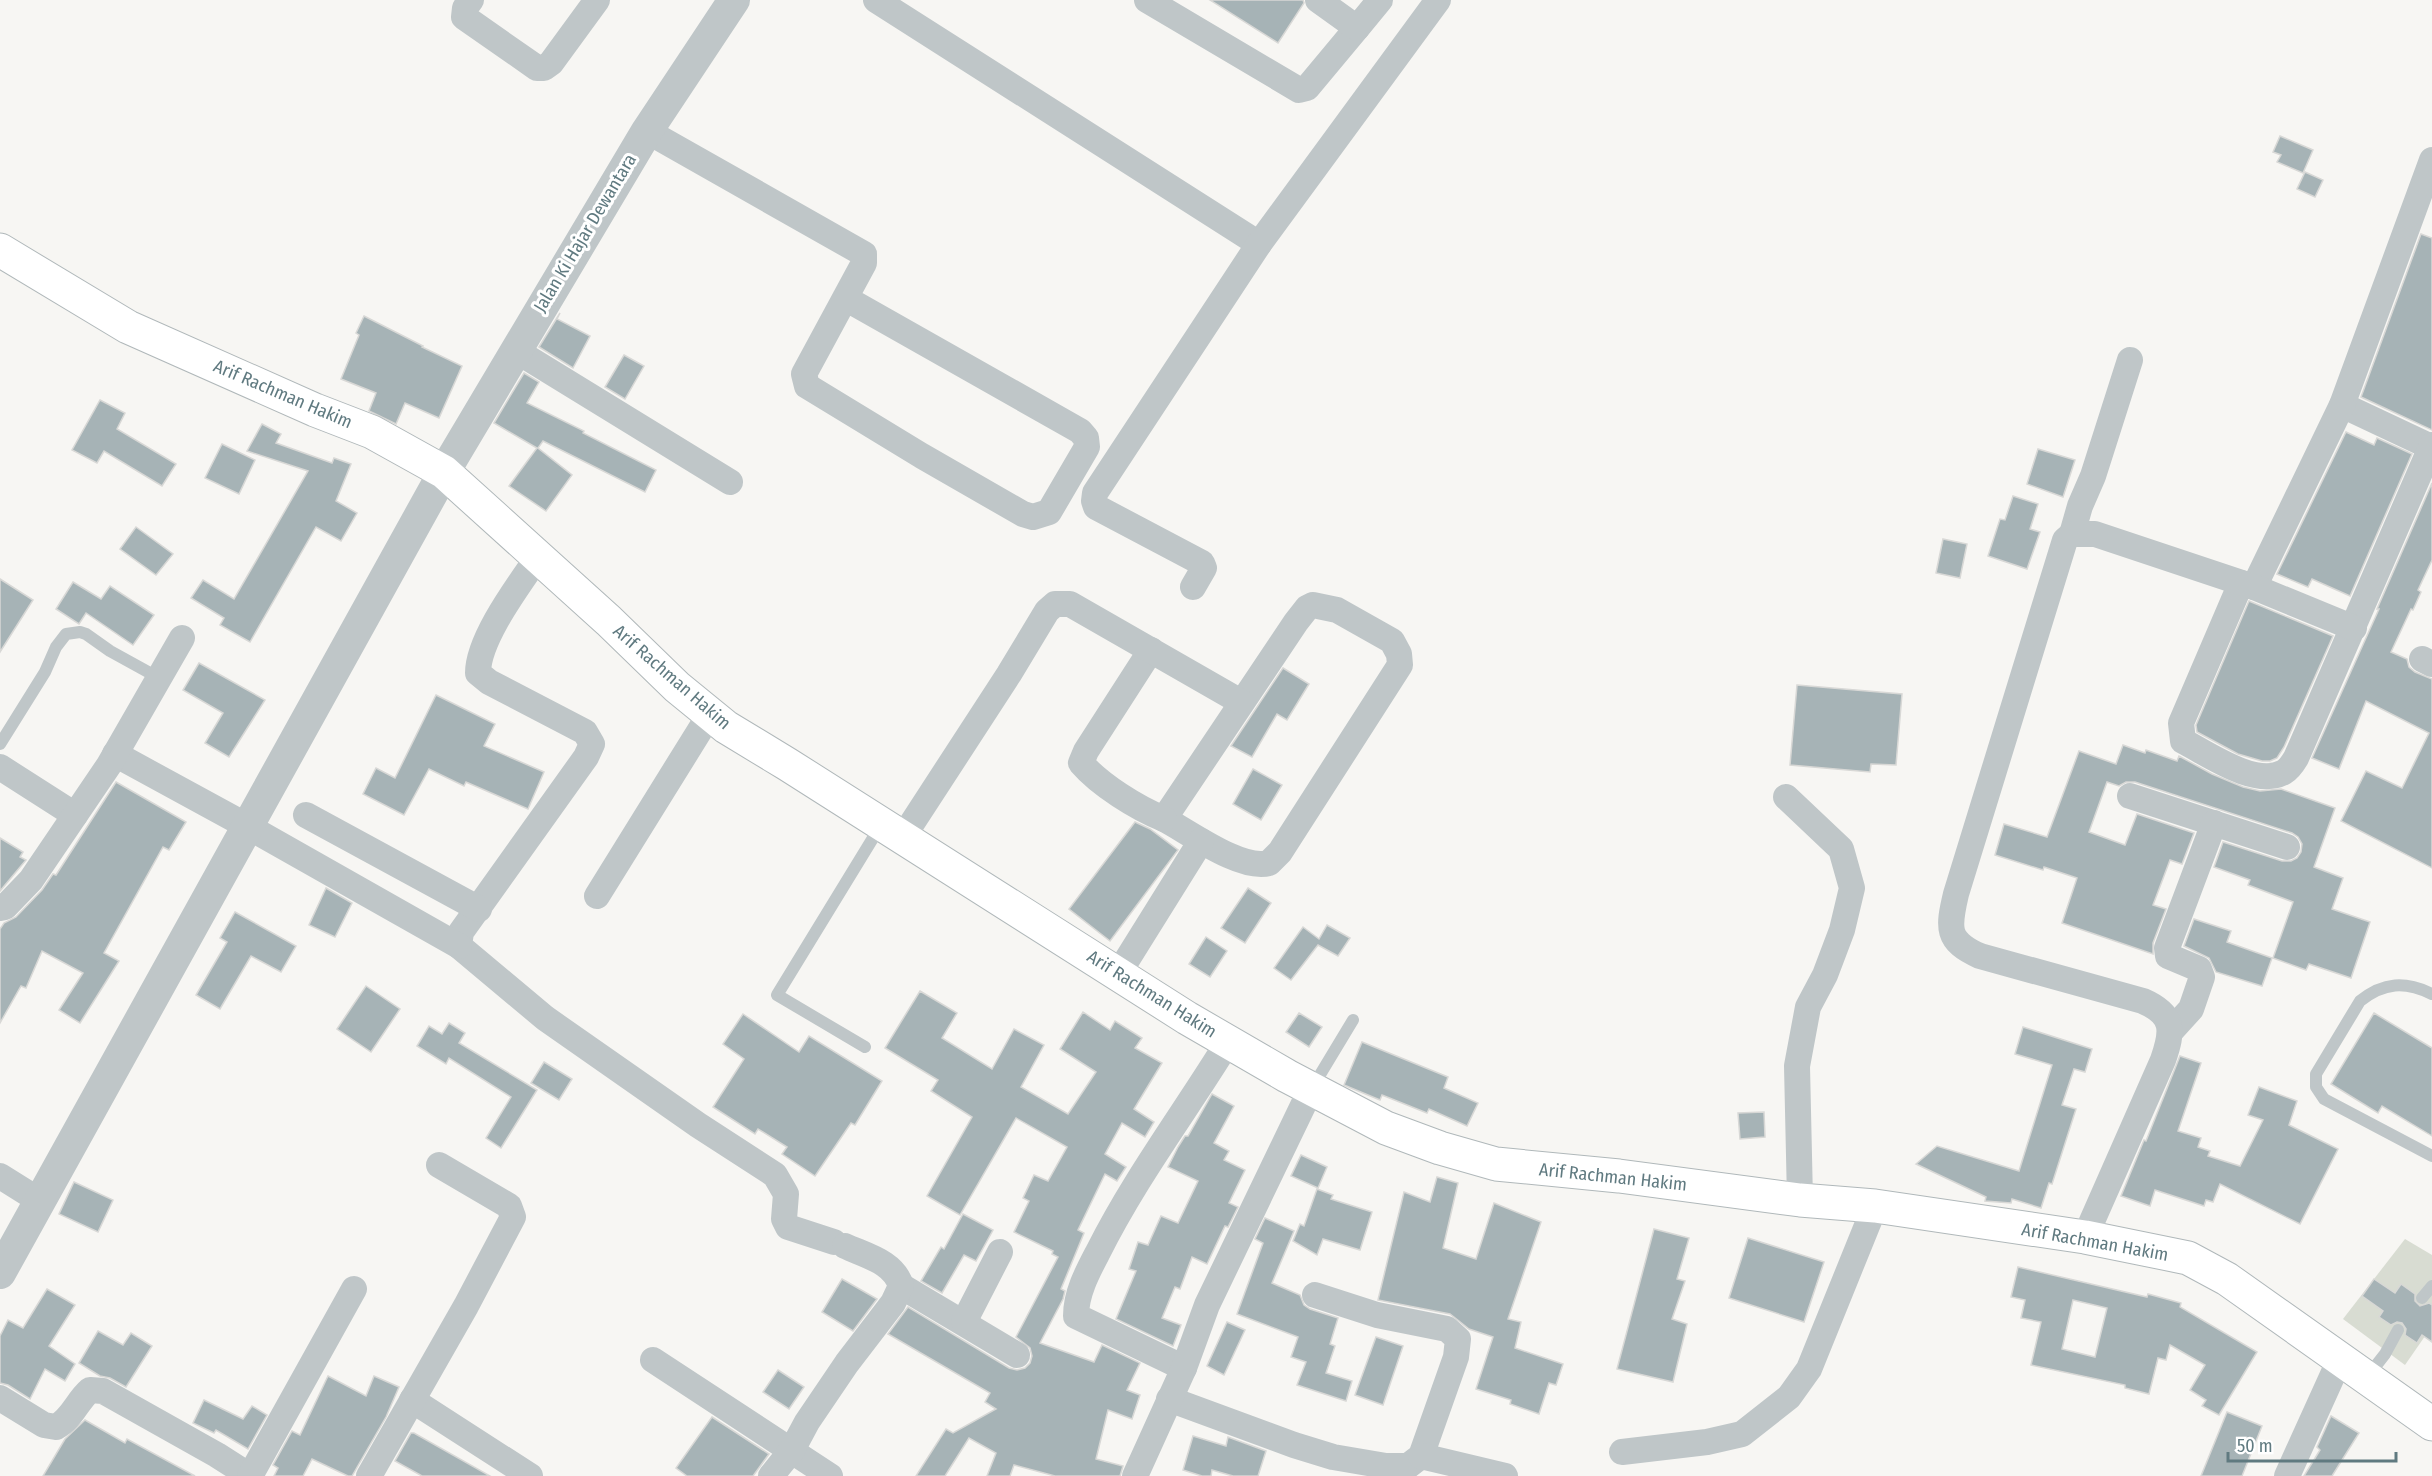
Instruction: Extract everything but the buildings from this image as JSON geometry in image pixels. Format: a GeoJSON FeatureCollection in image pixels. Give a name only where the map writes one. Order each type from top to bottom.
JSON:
{"type":"FeatureCollection","features":[{"type":"Feature","properties":{"kind":"main road","name":"Arif Rachman Hakim"},"geometry":{"type":"LineString","coordinates":[[0,250],[128,327],[315,410],[372,432],[444,472],[677,687],[726,727],[1228,1042],[1386,1128],[1440,1148],[1496,1164],[1619,1176],[1800,1200],[1875,1206],[2085,1237],[2188,1258],[2227,1279],[2432,1424]]}},
{"type":"Feature","properties":{"kind":"street"},"geometry":{"type":"LineString","coordinates":[[471,0],[465,8],[464,17],[537,68],[544,68],[551,63],[597,0]]}},
{"type":"Feature","properties":{"kind":"street","name":"Jalan Ki Hajar Dewantara"},"geometry":{"type":"LineString","coordinates":[[0,1273],[444,472],[646,131],[735,0]]}},
{"type":"Feature","properties":{"kind":"street"},"geometry":{"type":"LineString","coordinates":[[876,0],[1259,244]]}},
{"type":"Feature","properties":{"kind":"street"},"geometry":{"type":"LineString","coordinates":[[1147,0],[1299,90],[1307,88],[1380,0]]}},
{"type":"Feature","properties":{"kind":"street"},"geometry":{"type":"LineString","coordinates":[[1318,0],[1357,28]]}},
{"type":"Feature","properties":{"kind":"street"},"geometry":{"type":"LineString","coordinates":[[1193,587],[1204,568],[1202,563],[1096,507],[1094,497],[1259,244],[1438,0]]}},
{"type":"Feature","properties":{"kind":"street"},"geometry":{"type":"LineString","coordinates":[[646,131],[864,254],[865,261],[804,374],[807,386],[1023,514],[1033,517],[1048,512],[1087,447],[1086,438],[1080,430],[846,298]]}},
{"type":"Feature","properties":{"kind":"street"},"geometry":{"type":"LineString","coordinates":[[2342,405],[2431,446],[2354,628],[2292,765],[2287,771],[2275,776],[2251,775],[2183,741],[2181,723],[2248,585],[2342,405],[2432,160]]}},
{"type":"Feature","properties":{"kind":"street"},"geometry":{"type":"LineString","coordinates":[[515,350],[730,482]]}},
{"type":"Feature","properties":{"kind":"street"},"geometry":{"type":"LineString","coordinates":[[2130,360],[2093,476],[2080,506],[2072,534],[2065,540],[2056,566],[1951,915],[1955,938],[1962,947],[1980,956],[2156,1006],[2164,1014],[2171,1031]]}},
{"type":"Feature","properties":{"kind":"street"},"geometry":{"type":"LineString","coordinates":[[2072,534],[2095,534],[2248,585],[2354,628]]}},
{"type":"Feature","properties":{"kind":"street"},"geometry":{"type":"LineString","coordinates":[[459,946],[461,932],[586,757],[592,744],[585,732],[478,674],[478,662],[485,642],[538,557]]}},
{"type":"Feature","properties":{"kind":"street"},"geometry":{"type":"LineString","coordinates":[[892,831],[1010,674],[1049,608],[1055,604],[1070,604],[1241,702]]}},
{"type":"Feature","properties":{"kind":"street"},"geometry":{"type":"LineString","coordinates":[[1151,650],[1086,751],[1081,763],[1090,774],[1147,812],[1248,863],[1262,865],[1269,864],[1280,852],[1400,665],[1399,654],[1392,641],[1328,607],[1313,605],[1307,608],[1241,702],[1164,819]]}},
{"type":"Feature","properties":{"kind":"street"},"geometry":{"type":"LineString","coordinates":[[0,908],[5,907],[31,880],[75,815],[115,754],[182,638]]}},
{"type":"Feature","properties":{"kind":"street"},"geometry":{"type":"LineString","coordinates":[[597,896],[710,714]]}},
{"type":"Feature","properties":{"kind":"street"},"geometry":{"type":"LineString","coordinates":[[115,754],[248,826],[459,946],[545,1018],[698,1125],[775,1174],[786,1194],[784,1219],[788,1227],[840,1244],[891,1267],[898,1276],[901,1286],[893,1304],[847,1363],[807,1422],[792,1450],[771,1476]]}},
{"type":"Feature","properties":{"kind":"street"},"geometry":{"type":"LineString","coordinates":[[0,767],[75,815]]}},
{"type":"Feature","properties":{"kind":"street"},"geometry":{"type":"LineString","coordinates":[[2130,796],[2287,848]]}},
{"type":"Feature","properties":{"kind":"street"},"geometry":{"type":"LineString","coordinates":[[1786,797],[1841,849],[1852,888],[1842,930],[1829,966],[1808,1007],[1797,1066],[1800,1200]]}},
{"type":"Feature","properties":{"kind":"street"},"geometry":{"type":"LineString","coordinates":[[306,815],[479,909]]}},
{"type":"Feature","properties":{"kind":"street"},"geometry":{"type":"LineString","coordinates":[[2085,1237],[2163,1060],[2171,1031],[2190,1009],[2202,977],[2199,969],[2168,956],[2167,948],[2214,823]]}},
{"type":"Feature","properties":{"kind":"street"},"geometry":{"type":"LineString","coordinates":[[1118,974],[1201,841]]}},
{"type":"Feature","properties":{"kind":"street"},"geometry":{"type":"LineString","coordinates":[[1184,1368],[1077,1316],[1077,1306],[1086,1276],[1115,1218],[1228,1042]]}},
{"type":"Feature","properties":{"kind":"street"},"geometry":{"type":"LineString","coordinates":[[1135,1476],[1184,1368],[1207,1305],[1311,1089]]}},
{"type":"Feature","properties":{"kind":"street"},"geometry":{"type":"LineString","coordinates":[[369,1476],[513,1217],[509,1206],[439,1165]]}},
{"type":"Feature","properties":{"kind":"street"},"geometry":{"type":"LineString","coordinates":[[0,1176],[40,1201]]}},
{"type":"Feature","properties":{"kind":"street"},"geometry":{"type":"LineString","coordinates":[[1622,1452],[1707,1442],[1742,1434],[1789,1397],[1809,1369],[1875,1206]]}},
{"type":"Feature","properties":{"kind":"street"},"geometry":{"type":"LineString","coordinates":[[964,1322],[1000,1252]]}},
{"type":"Feature","properties":{"kind":"street"},"geometry":{"type":"LineString","coordinates":[[901,1286],[1017,1354]]}},
{"type":"Feature","properties":{"kind":"street"},"geometry":{"type":"LineString","coordinates":[[0,1398],[44,1425],[56,1427],[65,1422],[90,1390],[103,1391],[250,1476],[354,1288]]}},
{"type":"Feature","properties":{"kind":"street"},"geometry":{"type":"LineString","coordinates":[[1169,1399],[1333,1457],[1386,1466],[1408,1466],[1421,1456],[1456,1357],[1458,1339],[1447,1329],[1377,1315],[1315,1294]]}},
{"type":"Feature","properties":{"kind":"street"},"geometry":{"type":"LineString","coordinates":[[2287,1476],[2340,1359]]}},
{"type":"Feature","properties":{"kind":"street"},"geometry":{"type":"LineString","coordinates":[[653,1360],[830,1476]]}},
{"type":"Feature","properties":{"kind":"street"},"geometry":{"type":"LineString","coordinates":[[412,1400],[530,1476]]}},
{"type":"Feature","properties":{"kind":"street"},"geometry":{"type":"LineString","coordinates":[[1421,1456],[1505,1476]]}},
{"type":"Feature","properties":{"kind":"lane"},"geometry":{"type":"LineString","coordinates":[[0,744],[45,672],[56,647],[66,634],[80,632],[86,634],[110,651],[159,678]]}},
{"type":"Feature","properties":{"kind":"lane"},"geometry":{"type":"LineString","coordinates":[[865,1047],[777,995],[892,831]]}},
{"type":"Feature","properties":{"kind":"lane"},"geometry":{"type":"LineString","coordinates":[[2432,994],[2416,986],[2385,986],[2365,996],[2316,1074],[2316,1087],[2324,1099],[2432,1156]]}},
{"type":"Feature","properties":{"kind":"lane"},"geometry":{"type":"LineString","coordinates":[[1311,1089],[1353,1020]]}},
{"type":"Feature","properties":{"kind":"lane"},"geometry":{"type":"LineString","coordinates":[[2422,1298],[2432,1286]]}},
{"type":"Feature","properties":{"kind":"lane"},"geometry":{"type":"LineString","coordinates":[[2366,1378],[2385,1354],[2398,1330]]}},
{"type":"Feature","properties":{"kind":"shaded area"},"geometry":{"type":"Polygon","coordinates":[[[2405,1239],[2432,1255],[2432,1326],[2405,1365],[2343,1319],[2405,1239]]]}}]}
